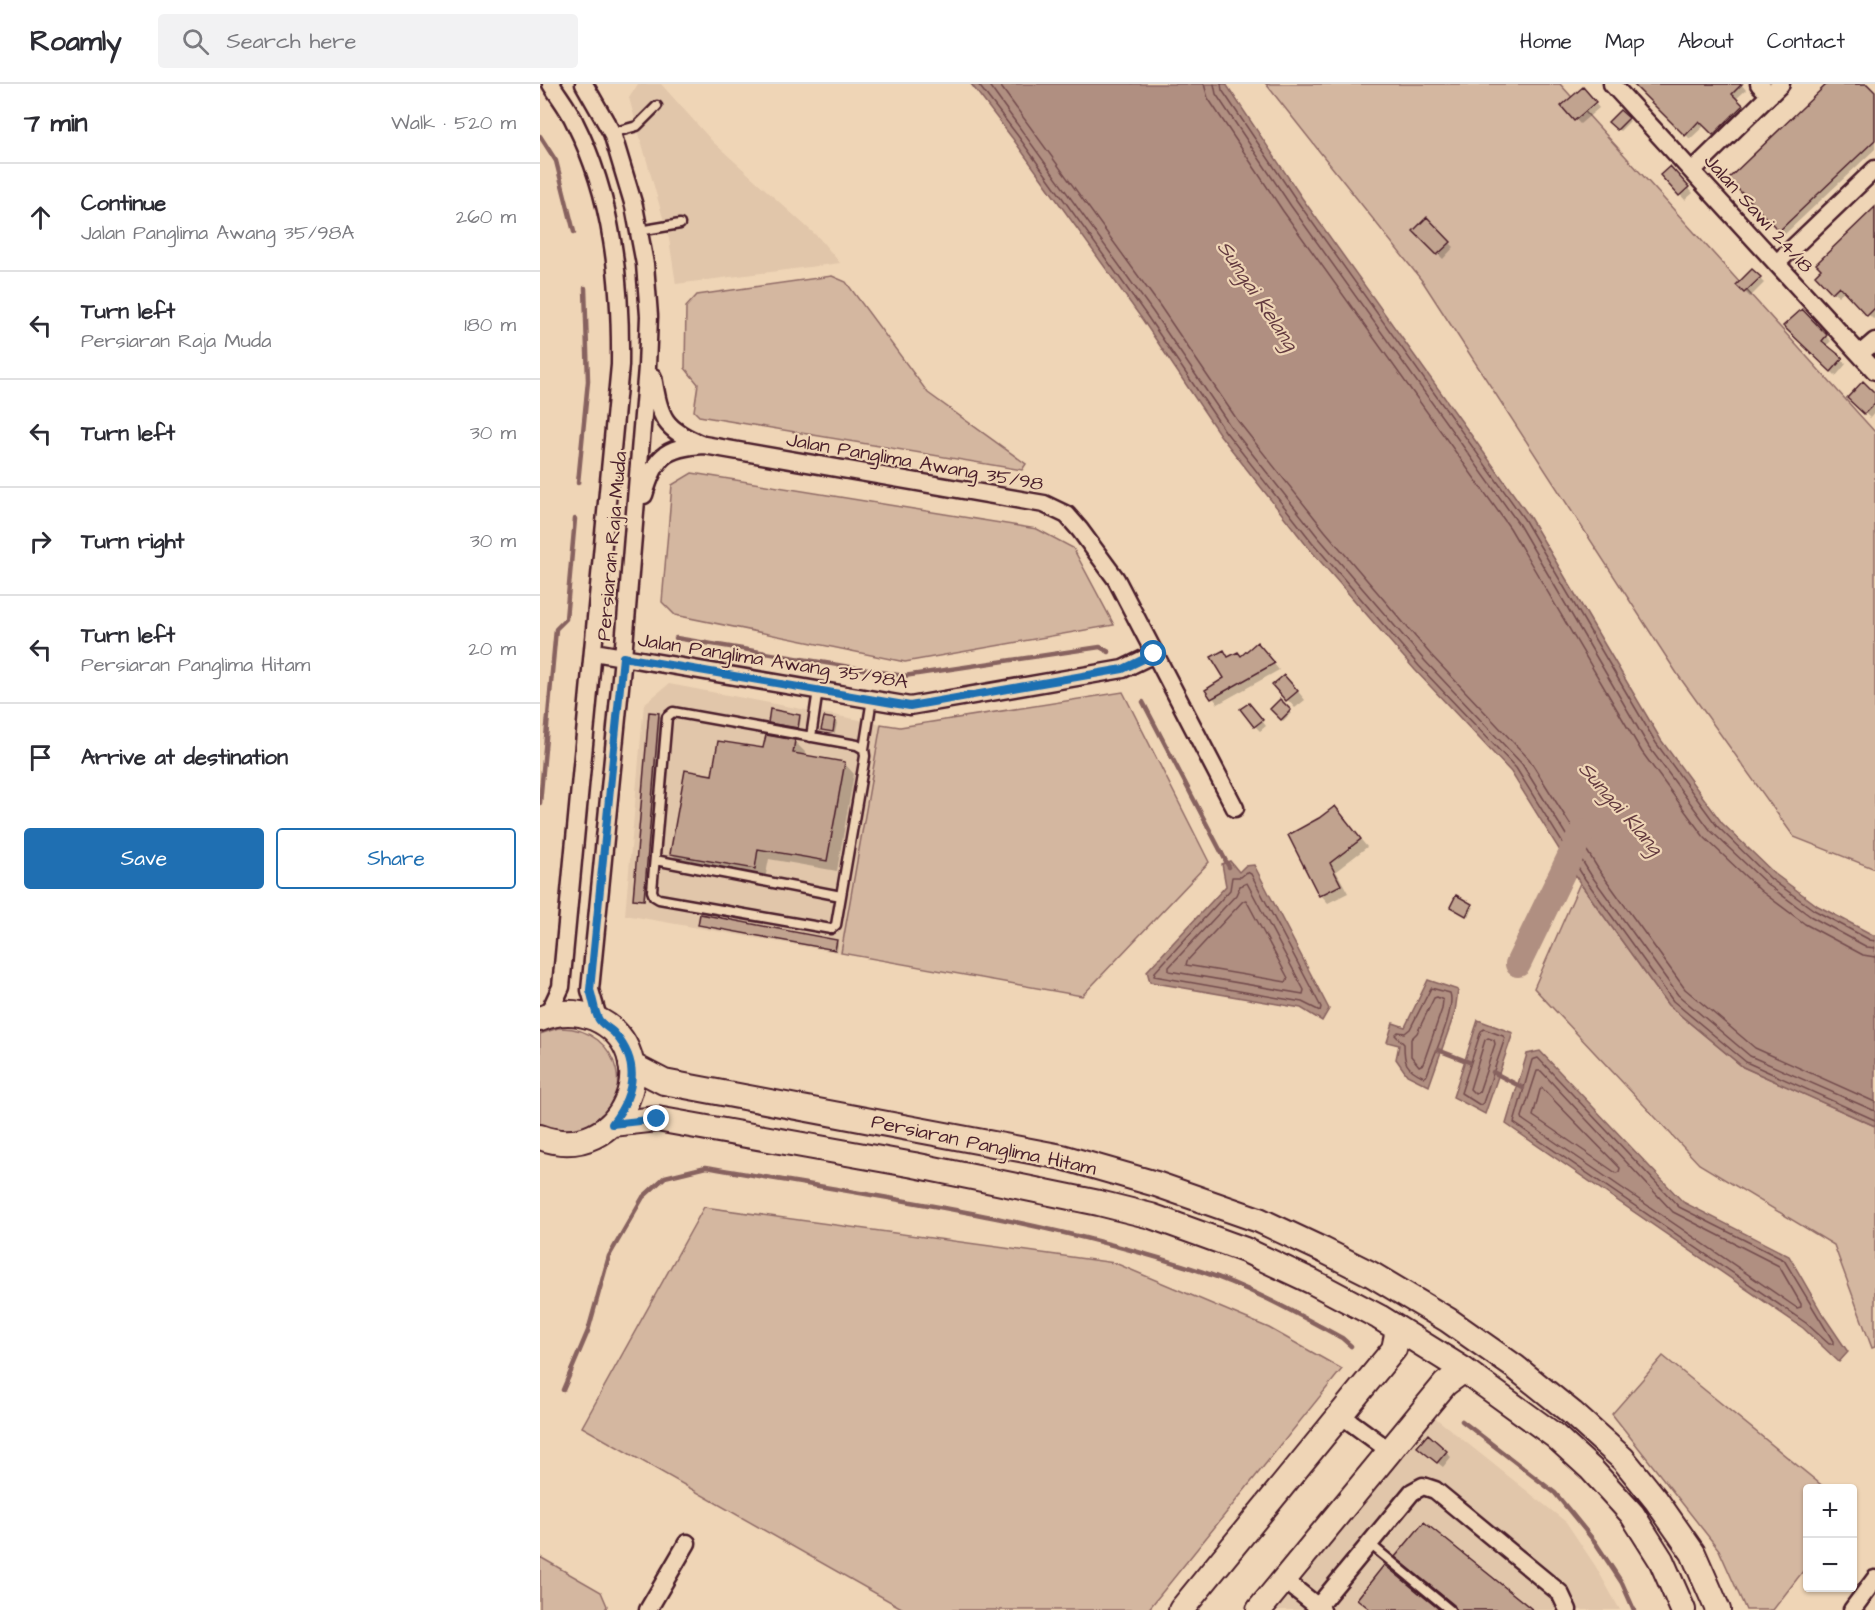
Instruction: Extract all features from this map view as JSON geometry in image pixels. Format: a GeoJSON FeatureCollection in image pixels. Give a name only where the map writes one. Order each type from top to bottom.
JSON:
{"type":"FeatureCollection","features":[{"type":"Feature","properties":{"kind":"main road"},"geometry":{"type":"LineString","coordinates":[[540,1137],[566,1143],[583,1141],[599,1135],[612,1124],[625,1107],[632,1087],[631,1065],[625,1047],[614,1032],[599,1021],[574,1013],[544,1017]]}},
{"type":"Feature","properties":{"kind":"main road","name":"Persiaran Panglima Hitam"},"geometry":{"type":"LineString","coordinates":[[631,1065],[664,1082],[1062,1156],[1156,1184],[1259,1220],[1371,1274],[1448,1320],[1523,1373],[1623,1459],[1656,1500],[1693,1553],[1718,1610]]}},
{"type":"Feature","properties":{"kind":"main road","name":"Persiaran Panglima Hitam"},"geometry":{"type":"LineString","coordinates":[[612,1124],[657,1119],[914,1165],[1151,1216],[1245,1250],[1311,1281],[1398,1330],[1464,1370],[1555,1436],[1591,1469],[1632,1514],[1661,1560],[1683,1610]]}},
{"type":"Feature","properties":{"kind":"main road"},"geometry":{"type":"LineString","coordinates":[[1181,1610],[1394,1349],[1398,1330]]}},
{"type":"Feature","properties":{"kind":"main road"},"geometry":{"type":"LineString","coordinates":[[1259,1610],[1445,1383],[1464,1370]]}},
{"type":"Feature","properties":{"kind":"street","name":"Persiaran Raja Muda"},"geometry":{"type":"LineString","coordinates":[[544,1017],[561,987],[621,365],[621,318],[617,269],[607,213],[595,171],[575,122],[551,84]]}},
{"type":"Feature","properties":{"kind":"street","name":"Persiaran Raja Muda"},"geometry":{"type":"LineString","coordinates":[[584,84],[612,132],[634,207],[645,264],[649,316],[649,346],[623,657],[590,990],[599,1021]]}},
{"type":"Feature","properties":{"kind":"street","name":"Jalan Sawi 24/18"},"geometry":{"type":"LineString","coordinates":[[1612,84],[1875,371]]}},
{"type":"Feature","properties":{"kind":"street"},"geometry":{"type":"LineString","coordinates":[[1692,171],[1770,88]]}},
{"type":"Feature","properties":{"kind":"street"},"geometry":{"type":"LineString","coordinates":[[1776,263],[1875,169]]}},
{"type":"Feature","properties":{"kind":"street"},"geometry":{"type":"LineString","coordinates":[[1860,354],[1875,341]]}},
{"type":"Feature","properties":{"kind":"street"},"geometry":{"type":"LineString","coordinates":[[649,346],[661,415],[671,428],[688,439],[704,445]]}},
{"type":"Feature","properties":{"kind":"street"},"geometry":{"type":"LineString","coordinates":[[634,526],[651,472],[660,458],[674,449],[704,445]]}},
{"type":"Feature","properties":{"kind":"street","name":"Jalan Panglima Awang 35/98"},"geometry":{"type":"LineString","coordinates":[[704,445],[1044,504],[1067,515],[1116,579],[1235,808]]}},
{"type":"Feature","properties":{"kind":"street","name":"Jalan Panglima Awang 35/98A"},"geometry":{"type":"LineString","coordinates":[[594,652],[910,706],[1123,669],[1154,654]]}},
{"type":"Feature","properties":{"kind":"street"},"geometry":{"type":"LineString","coordinates":[[1341,1415],[1390,1451]]}},
{"type":"Feature","properties":{"kind":"street"},"geometry":{"type":"LineString","coordinates":[[1284,1580],[1319,1609],[1412,1492],[1423,1486],[1435,1490],[1560,1593],[1568,1610]]}},
{"type":"Feature","properties":{"kind":"street"},"geometry":{"type":"LineString","coordinates":[[648,1610],[687,1543]]}},
{"type":"Feature","properties":{"kind":"street"},"geometry":{"type":"LineString","coordinates":[[1852,1610],[1875,1579]]}},
{"type":"Feature","properties":{"kind":"lane"},"geometry":{"type":"LineString","coordinates":[[612,132],[638,126],[657,106]]}},
{"type":"Feature","properties":{"kind":"lane"},"geometry":{"type":"LineString","coordinates":[[639,231],[680,224]]}},
{"type":"Feature","properties":{"kind":"lane"},"geometry":{"type":"LineString","coordinates":[[811,736],[818,690]]}},
{"type":"Feature","properties":{"kind":"lane"},"geometry":{"type":"LineString","coordinates":[[864,749],[857,745],[811,736],[673,712],[668,717],[652,891],[654,896],[659,899],[824,930],[836,925],[865,756],[864,749],[872,699]]}},
{"type":"Feature","properties":{"kind":"lane"},"geometry":{"type":"LineString","coordinates":[[655,860],[841,896]]}},
{"type":"Feature","properties":{"kind":"lane"},"geometry":{"type":"LineString","coordinates":[[1370,1544],[1450,1610]]}},
{"type":"Feature","properties":{"kind":"shaded area"},"geometry":{"type":"Polygon","coordinates":[[[638,84],[661,84],[713,142],[819,238],[840,263],[676,284],[669,239],[629,98],[638,84]]]}},
{"type":"Feature","properties":{"kind":"shaded area"},"geometry":{"type":"Polygon","coordinates":[[[1266,84],[1560,84],[1875,432],[1875,869],[1794,837],[1678,675],[1423,282],[1266,84]]]}},
{"type":"Feature","properties":{"kind":"shaded area"},"geometry":{"type":"Polygon","coordinates":[[[832,276],[846,282],[928,393],[1026,464],[1022,470],[699,416],[694,411],[698,384],[685,368],[686,307],[697,295],[832,276]]]}},
{"type":"Feature","properties":{"kind":"shaded area"},"geometry":{"type":"Polygon","coordinates":[[[692,473],[1037,529],[1073,548],[1114,625],[905,662],[675,615],[662,602],[672,485],[692,473]]]}},
{"type":"Feature","properties":{"kind":"shaded area"},"geometry":{"type":"Polygon","coordinates":[[[669,684],[881,724],[841,953],[625,915],[644,704],[669,684]]]}},
{"type":"Feature","properties":{"kind":"shaded area"},"geometry":{"type":"Polygon","coordinates":[[[1123,692],[1209,862],[1082,996],[841,953],[881,724],[900,727],[1123,692]]]}},
{"type":"Feature","properties":{"kind":"shaded area"},"geometry":{"type":"Polygon","coordinates":[[[1580,883],[1668,1005],[1743,1067],[1875,1126],[1875,1347],[1872,1348],[1834,1245],[1699,1164],[1534,988],[1580,883]]]}},
{"type":"Feature","properties":{"kind":"shaded area"},"geometry":{"type":"Polygon","coordinates":[[[558,1028],[580,1031],[598,1040],[610,1054],[616,1071],[617,1088],[612,1105],[600,1119],[571,1130],[560,1130],[540,1124],[540,1034],[558,1028]]]}},
{"type":"Feature","properties":{"kind":"shaded area"},"geometry":{"type":"Polygon","coordinates":[[[704,1207],[1115,1263],[1269,1328],[1342,1369],[1148,1610],[905,1610],[582,1427],[704,1207]]]}},
{"type":"Feature","properties":{"kind":"shaded area"},"geometry":{"type":"Polygon","coordinates":[[[1663,1356],[1820,1484],[1803,1484],[1803,1571],[1773,1610],[1746,1610],[1719,1550],[1612,1414],[1663,1356]]]}},
{"type":"Feature","properties":{"kind":"shaded area"},"geometry":{"type":"Polygon","coordinates":[[[1433,1416],[1566,1522],[1596,1567],[1620,1610],[1277,1610],[1433,1416]]]}},
{"type":"Feature","properties":{"kind":"shaded area"},"geometry":{"type":"Polygon","coordinates":[[[540,1557],[601,1592],[607,1606],[605,1610],[540,1610],[540,1557]]]}},
{"type":"Feature","properties":{"kind":"water"},"geometry":{"type":"Polygon","coordinates":[[[971,84],[1226,84],[1302,198],[1529,516],[1661,740],[1722,823],[1775,874],[1818,906],[1875,936],[1875,1126],[1743,1067],[1668,1005],[1580,883],[1511,772],[1415,670],[1307,546],[1220,435],[1142,319],[971,84]]]}},
{"type":"Feature","properties":{"kind":"water"},"geometry":{"type":"Polygon","coordinates":[[[1230,861],[1239,872],[1245,866],[1254,865],[1329,1009],[1322,1021],[1301,1008],[1150,982],[1147,971],[1226,886],[1222,864],[1230,861]]]}},
{"type":"Feature","properties":{"kind":"water"},"geometry":{"type":"Polygon","coordinates":[[[1428,980],[1458,990],[1455,1012],[1429,1086],[1407,1075],[1396,1059],[1399,1045],[1387,1042],[1393,1023],[1405,1027],[1428,980]]]}},
{"type":"Feature","properties":{"kind":"water"},"geometry":{"type":"Polygon","coordinates":[[[1478,1020],[1513,1033],[1485,1114],[1453,1097],[1478,1020]]]}},
{"type":"Feature","properties":{"kind":"water"},"geometry":{"type":"Polygon","coordinates":[[[1540,1051],[1683,1202],[1789,1256],[1823,1315],[1848,1352],[1839,1362],[1803,1328],[1506,1124],[1527,1054],[1540,1051]]]}},
{"type":"Feature","properties":{"kind":"building"},"geometry":{"type":"Polygon","coordinates":[[[1633,84],[1742,84],[1732,94],[1743,105],[1713,135],[1699,121],[1685,136],[1633,84]]]}},
{"type":"Feature","properties":{"kind":"building"},"geometry":{"type":"Polygon","coordinates":[[[1827,84],[1867,84],[1875,92],[1875,140],[1779,231],[1728,179],[1827,84]]]}},
{"type":"Feature","properties":{"kind":"building"},"geometry":{"type":"Polygon","coordinates":[[[1583,87],[1596,102],[1574,121],[1561,106],[1583,87]]]}},
{"type":"Feature","properties":{"kind":"building"},"geometry":{"type":"Polygon","coordinates":[[[1620,110],[1629,118],[1617,130],[1608,122],[1620,110]]]}},
{"type":"Feature","properties":{"kind":"building"},"geometry":{"type":"Polygon","coordinates":[[[1670,166],[1689,187],[1679,196],[1660,175],[1670,166]]]}},
{"type":"Feature","properties":{"kind":"building"},"geometry":{"type":"Polygon","coordinates":[[[1875,207],[1875,308],[1867,316],[1839,286],[1832,293],[1815,275],[1821,269],[1816,264],[1875,207]]]}},
{"type":"Feature","properties":{"kind":"building"},"geometry":{"type":"Polygon","coordinates":[[[1427,217],[1451,242],[1437,255],[1413,231],[1427,217]]]}},
{"type":"Feature","properties":{"kind":"building"},"geometry":{"type":"Polygon","coordinates":[[[1752,269],[1761,277],[1744,293],[1736,285],[1752,269]]]}},
{"type":"Feature","properties":{"kind":"building"},"geometry":{"type":"Polygon","coordinates":[[[1802,309],[1827,335],[1822,341],[1843,358],[1831,372],[1783,326],[1802,309]]]}},
{"type":"Feature","properties":{"kind":"building"},"geometry":{"type":"Polygon","coordinates":[[[1863,381],[1875,393],[1875,403],[1864,414],[1847,398],[1863,381]]]}},
{"type":"Feature","properties":{"kind":"building"},"geometry":{"type":"Polygon","coordinates":[[[1257,642],[1275,663],[1211,699],[1205,690],[1224,678],[1211,657],[1224,650],[1228,657],[1238,652],[1241,656],[1257,642]]]}},
{"type":"Feature","properties":{"kind":"building"},"geometry":{"type":"Polygon","coordinates":[[[1284,675],[1298,691],[1286,701],[1272,685],[1284,675]]]}},
{"type":"Feature","properties":{"kind":"building"},"geometry":{"type":"Polygon","coordinates":[[[1280,699],[1291,710],[1281,720],[1270,709],[1280,699]]]}},
{"type":"Feature","properties":{"kind":"building"},"geometry":{"type":"Polygon","coordinates":[[[1249,703],[1263,720],[1254,727],[1240,709],[1249,703]]]}},
{"type":"Feature","properties":{"kind":"building"},"geometry":{"type":"Polygon","coordinates":[[[770,709],[800,715],[798,728],[768,723],[770,709]]]}},
{"type":"Feature","properties":{"kind":"building"},"geometry":{"type":"Polygon","coordinates":[[[649,712],[659,713],[644,900],[633,899],[649,712]]]}},
{"type":"Feature","properties":{"kind":"building"},"geometry":{"type":"Polygon","coordinates":[[[824,717],[835,719],[833,732],[821,730],[824,717]]]}},
{"type":"Feature","properties":{"kind":"building"},"geometry":{"type":"Polygon","coordinates":[[[766,735],[795,740],[793,753],[845,762],[827,861],[758,849],[755,869],[670,854],[685,770],[712,775],[718,741],[763,748],[766,735]]]}},
{"type":"Feature","properties":{"kind":"building"},"geometry":{"type":"Polygon","coordinates":[[[1335,806],[1361,839],[1330,863],[1341,885],[1319,896],[1288,835],[1319,818],[1335,806]]]}},
{"type":"Feature","properties":{"kind":"building"},"geometry":{"type":"Polygon","coordinates":[[[1456,895],[1472,904],[1466,916],[1450,907],[1456,895]]]}},
{"type":"Feature","properties":{"kind":"building"},"geometry":{"type":"Polygon","coordinates":[[[700,914],[837,940],[835,950],[698,925],[700,914]]]}},
{"type":"Feature","properties":{"kind":"building"},"geometry":{"type":"Polygon","coordinates":[[[1428,1434],[1447,1451],[1437,1463],[1417,1447],[1428,1434]]]}},
{"type":"Feature","properties":{"kind":"building"},"geometry":{"type":"Polygon","coordinates":[[[1424,1522],[1533,1610],[1456,1610],[1454,1605],[1395,1557],[1424,1522]]]}},
{"type":"Feature","properties":{"kind":"building"},"geometry":{"type":"Polygon","coordinates":[[[1384,1565],[1440,1610],[1371,1610],[1357,1599],[1384,1565]]]}},
{"type":"Feature","properties":{"kind":"waterway"},"geometry":{"type":"LineString","coordinates":[[540,136],[556,161],[574,232]]}},
{"type":"Feature","properties":{"kind":"waterway"},"geometry":{"type":"LineString","coordinates":[[578,483],[588,381],[585,288]]}},
{"type":"Feature","properties":{"kind":"waterway"},"geometry":{"type":"LineString","coordinates":[[540,803],[556,629],[566,619],[575,519]]}},
{"type":"Feature","properties":{"kind":"waterway"},"geometry":{"type":"LineString","coordinates":[[676,638],[904,676],[1100,647],[1109,652]]}},
{"type":"Feature","properties":{"kind":"waterway"},"geometry":{"type":"LineString","coordinates":[[1143,702],[1229,867]]}},
{"type":"Feature","properties":{"kind":"waterway"},"geometry":{"type":"LineString","coordinates":[[1518,964],[1582,832]]}},
{"type":"Feature","properties":{"kind":"waterway"},"geometry":{"type":"LineString","coordinates":[[1438,1050],[1469,1062]]}},
{"type":"Feature","properties":{"kind":"waterway"},"geometry":{"type":"LineString","coordinates":[[1493,1072],[1523,1088]]}},
{"type":"Feature","properties":{"kind":"waterway"},"geometry":{"type":"LineString","coordinates":[[563,1390],[588,1331],[609,1256],[643,1197],[665,1177],[706,1167],[956,1210],[1081,1237],[1142,1253],[1239,1286],[1342,1338],[1351,1346]]}},
{"type":"Feature","properties":{"kind":"waterway"},"geometry":{"type":"LineString","coordinates":[[1462,1421],[1555,1493],[1595,1542],[1622,1583],[1634,1610]]}},
{"type":"Feature","properties":{"kind":"route"},"geometry":{"type":"LineString","coordinates":[[657,1119],[612,1124],[625,1107],[632,1087],[631,1065],[625,1047],[614,1032],[599,1021],[590,990],[623,657],[910,706],[1123,669],[1154,654]]}},
{"type":"Feature","properties":{"kind":"water label","name":"Sungai Kelang"},"geometry":{"type":"Point","coordinates":[1258,295]}},
{"type":"Feature","properties":{"kind":"water label","name":"Sungai Klang"},"geometry":{"type":"Point","coordinates":[1621,808]}}]}
